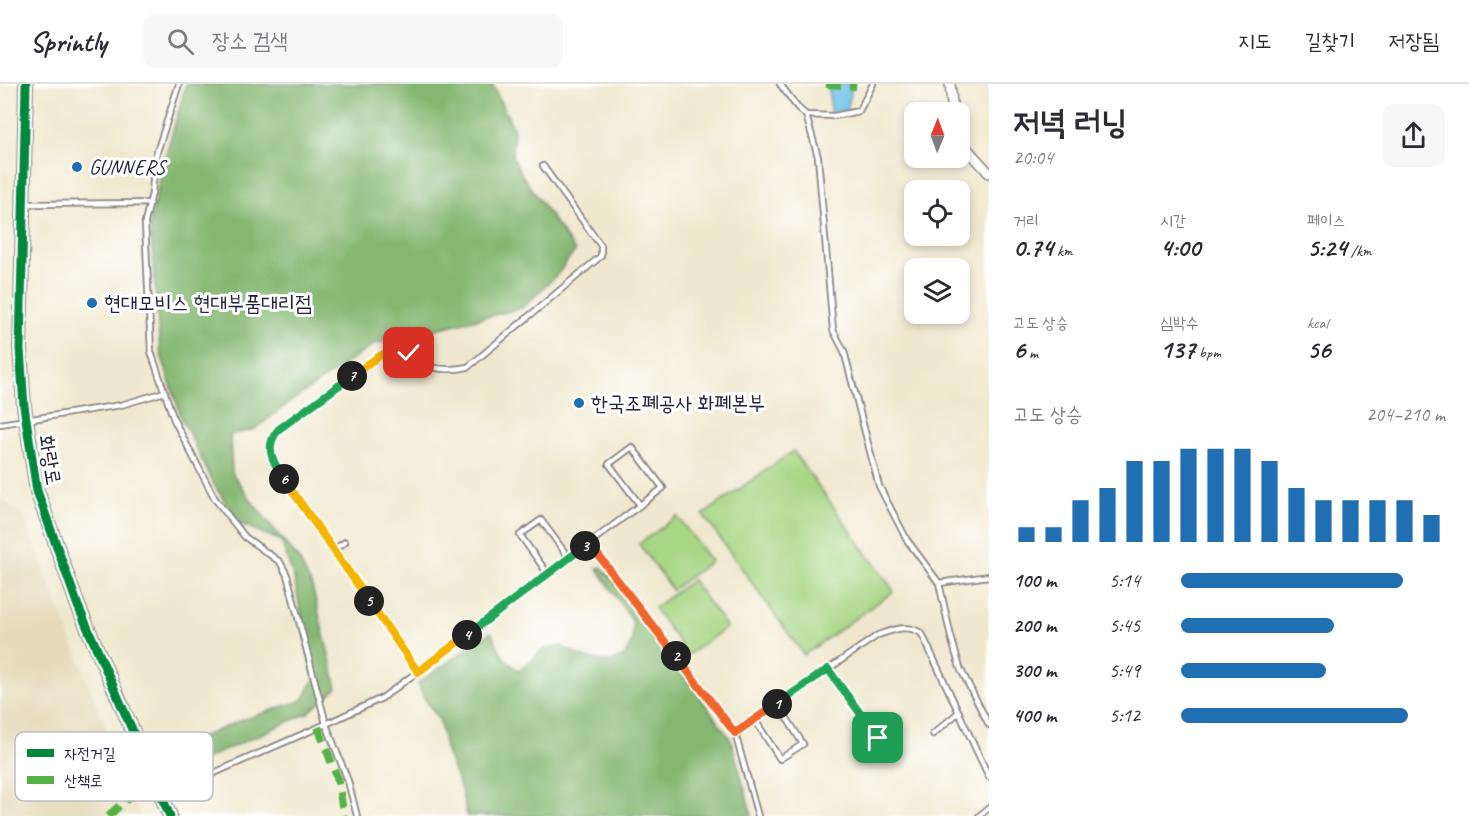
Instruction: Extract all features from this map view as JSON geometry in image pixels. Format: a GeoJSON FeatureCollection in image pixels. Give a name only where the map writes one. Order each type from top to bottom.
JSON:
{"type":"FeatureCollection","features":[{"type":"Feature","properties":{"kind":"street","name":"화랑로"},"geometry":{"type":"LineString","coordinates":[[26,84],[20,349],[26,419],[37,491],[78,606],[133,732]]}},
{"type":"Feature","properties":{"kind":"street"},"geometry":{"type":"LineString","coordinates":[[950,84],[952,102]]}},
{"type":"Feature","properties":{"kind":"street"},"geometry":{"type":"LineString","coordinates":[[970,152],[989,173]]}},
{"type":"Feature","properties":{"kind":"street","name":"화랑로"},"geometry":{"type":"LineString","coordinates":[[163,801],[170,816]]}},
{"type":"Feature","properties":{"kind":"lane"},"geometry":{"type":"LineString","coordinates":[[179,84],[155,158],[150,203],[145,222],[151,352],[174,420],[214,500],[245,537],[280,562],[287,575],[326,724],[348,781],[357,816]]}},
{"type":"Feature","properties":{"kind":"lane"},"geometry":{"type":"LineString","coordinates":[[780,84],[806,116],[818,157],[833,330],[844,351],[879,486],[907,540],[939,583],[960,668],[989,725]]}},
{"type":"Feature","properties":{"kind":"lane"},"geometry":{"type":"LineString","coordinates":[[806,116],[834,116],[859,111],[873,84]]}},
{"type":"Feature","properties":{"kind":"lane"},"geometry":{"type":"LineString","coordinates":[[418,672],[272,461],[270,455],[273,435],[388,350],[398,349],[409,353],[422,364],[434,368],[453,370],[468,368],[601,256],[601,246],[543,166]]}},
{"type":"Feature","properties":{"kind":"lane"},"geometry":{"type":"LineString","coordinates":[[22,204],[150,203]]}},
{"type":"Feature","properties":{"kind":"lane"},"geometry":{"type":"LineString","coordinates":[[0,424],[121,405],[165,392]]}},
{"type":"Feature","properties":{"kind":"lane"},"geometry":{"type":"LineString","coordinates":[[213,773],[382,698],[663,488],[632,447],[609,464],[640,505]]}},
{"type":"Feature","properties":{"kind":"lane"},"geometry":{"type":"LineString","coordinates":[[548,574],[520,535],[542,520],[569,558]]}},
{"type":"Feature","properties":{"kind":"lane"},"geometry":{"type":"LineString","coordinates":[[333,550],[345,542]]}},
{"type":"Feature","properties":{"kind":"lane"},"geometry":{"type":"LineString","coordinates":[[589,543],[735,733],[758,816]]}},
{"type":"Feature","properties":{"kind":"lane"},"geometry":{"type":"LineString","coordinates":[[939,583],[989,576]]}},
{"type":"Feature","properties":{"kind":"lane"},"geometry":{"type":"LineString","coordinates":[[735,733],[878,635],[905,627],[916,629],[922,634],[989,777]]}},
{"type":"Feature","properties":{"kind":"lane"},"geometry":{"type":"LineString","coordinates":[[828,669],[878,738]]}},
{"type":"Feature","properties":{"kind":"lane"},"geometry":{"type":"LineString","coordinates":[[755,720],[780,759],[803,744],[777,704]]}},
{"type":"Feature","properties":{"kind":"lane"},"geometry":{"type":"LineString","coordinates":[[933,734],[959,712]]}},
{"type":"Feature","properties":{"kind":"lane"},"geometry":{"type":"LineString","coordinates":[[979,816],[989,808]]}},
{"type":"Feature","properties":{"kind":"shaded area"},"geometry":{"type":"Polygon","coordinates":[[[0,498],[23,515],[107,732],[15,732],[15,801],[134,801],[140,816],[0,816],[0,498]]]}},
{"type":"Feature","properties":{"kind":"green space"},"geometry":{"type":"Polygon","coordinates":[[[186,84],[492,84],[514,130],[512,156],[522,175],[575,251],[556,276],[522,308],[375,344],[255,429],[230,435],[232,473],[299,560],[312,586],[337,688],[308,713],[213,756],[213,732],[239,721],[303,700],[314,679],[294,578],[281,541],[239,523],[214,485],[181,417],[160,351],[150,224],[161,172],[186,84]]]}},
{"type":"Feature","properties":{"kind":"green space"},"geometry":{"type":"Polygon","coordinates":[[[793,451],[894,591],[804,655],[703,515],[793,451]]]}},
{"type":"Feature","properties":{"kind":"green space"},"geometry":{"type":"Polygon","coordinates":[[[677,516],[711,561],[672,590],[639,544],[677,516]]]}},
{"type":"Feature","properties":{"kind":"green space"},"geometry":{"type":"Polygon","coordinates":[[[602,567],[649,626],[731,740],[752,816],[467,816],[461,789],[445,749],[440,721],[423,696],[418,683],[491,632],[504,658],[519,671],[544,649],[561,646],[585,658],[611,662],[624,656],[632,641],[633,622],[597,568],[602,567]]]}},
{"type":"Feature","properties":{"kind":"green space"},"geometry":{"type":"Polygon","coordinates":[[[692,580],[727,627],[688,655],[654,608],[692,580]]]}},
{"type":"Feature","properties":{"kind":"water"},"geometry":{"type":"Polygon","coordinates":[[[829,84],[853,84],[847,110],[830,112],[829,84]]]}},
{"type":"Feature","properties":{"kind":"marked path"},"geometry":{"type":"LineString","coordinates":[[826,84],[856,86]]}},
{"type":"Feature","properties":{"kind":"marked path"},"geometry":{"type":"LineString","coordinates":[[318,727],[337,777],[344,816]]}},
{"type":"Feature","properties":{"kind":"marked path"},"geometry":{"type":"LineString","coordinates":[[108,816],[125,801]]}},
{"type":"Feature","properties":{"kind":"cycle path"},"geometry":{"type":"LineString","coordinates":[[26,84],[20,349],[24,406],[37,491],[78,606],[133,732]]}},
{"type":"Feature","properties":{"kind":"cycle path"},"geometry":{"type":"LineString","coordinates":[[163,801],[170,816]]}},
{"type":"Feature","properties":{"kind":"place","name":"GUNNERS"},"geometry":{"type":"Point","coordinates":[77,167]}},
{"type":"Feature","properties":{"kind":"place","name":"현대모비스 현대부품대리점"},"geometry":{"type":"Point","coordinates":[92,303]}},
{"type":"Feature","properties":{"kind":"place","name":"한국조폐공사 화폐본부"},"geometry":{"type":"Point","coordinates":[579,403]}},
{"type":"Feature","properties":{"kind":"route"},"geometry":{"type":"LineString","coordinates":[[409,353],[398,349],[388,350],[279,429],[273,435],[270,455],[418,672],[589,543],[735,733],[828,669],[878,738]]}}]}
